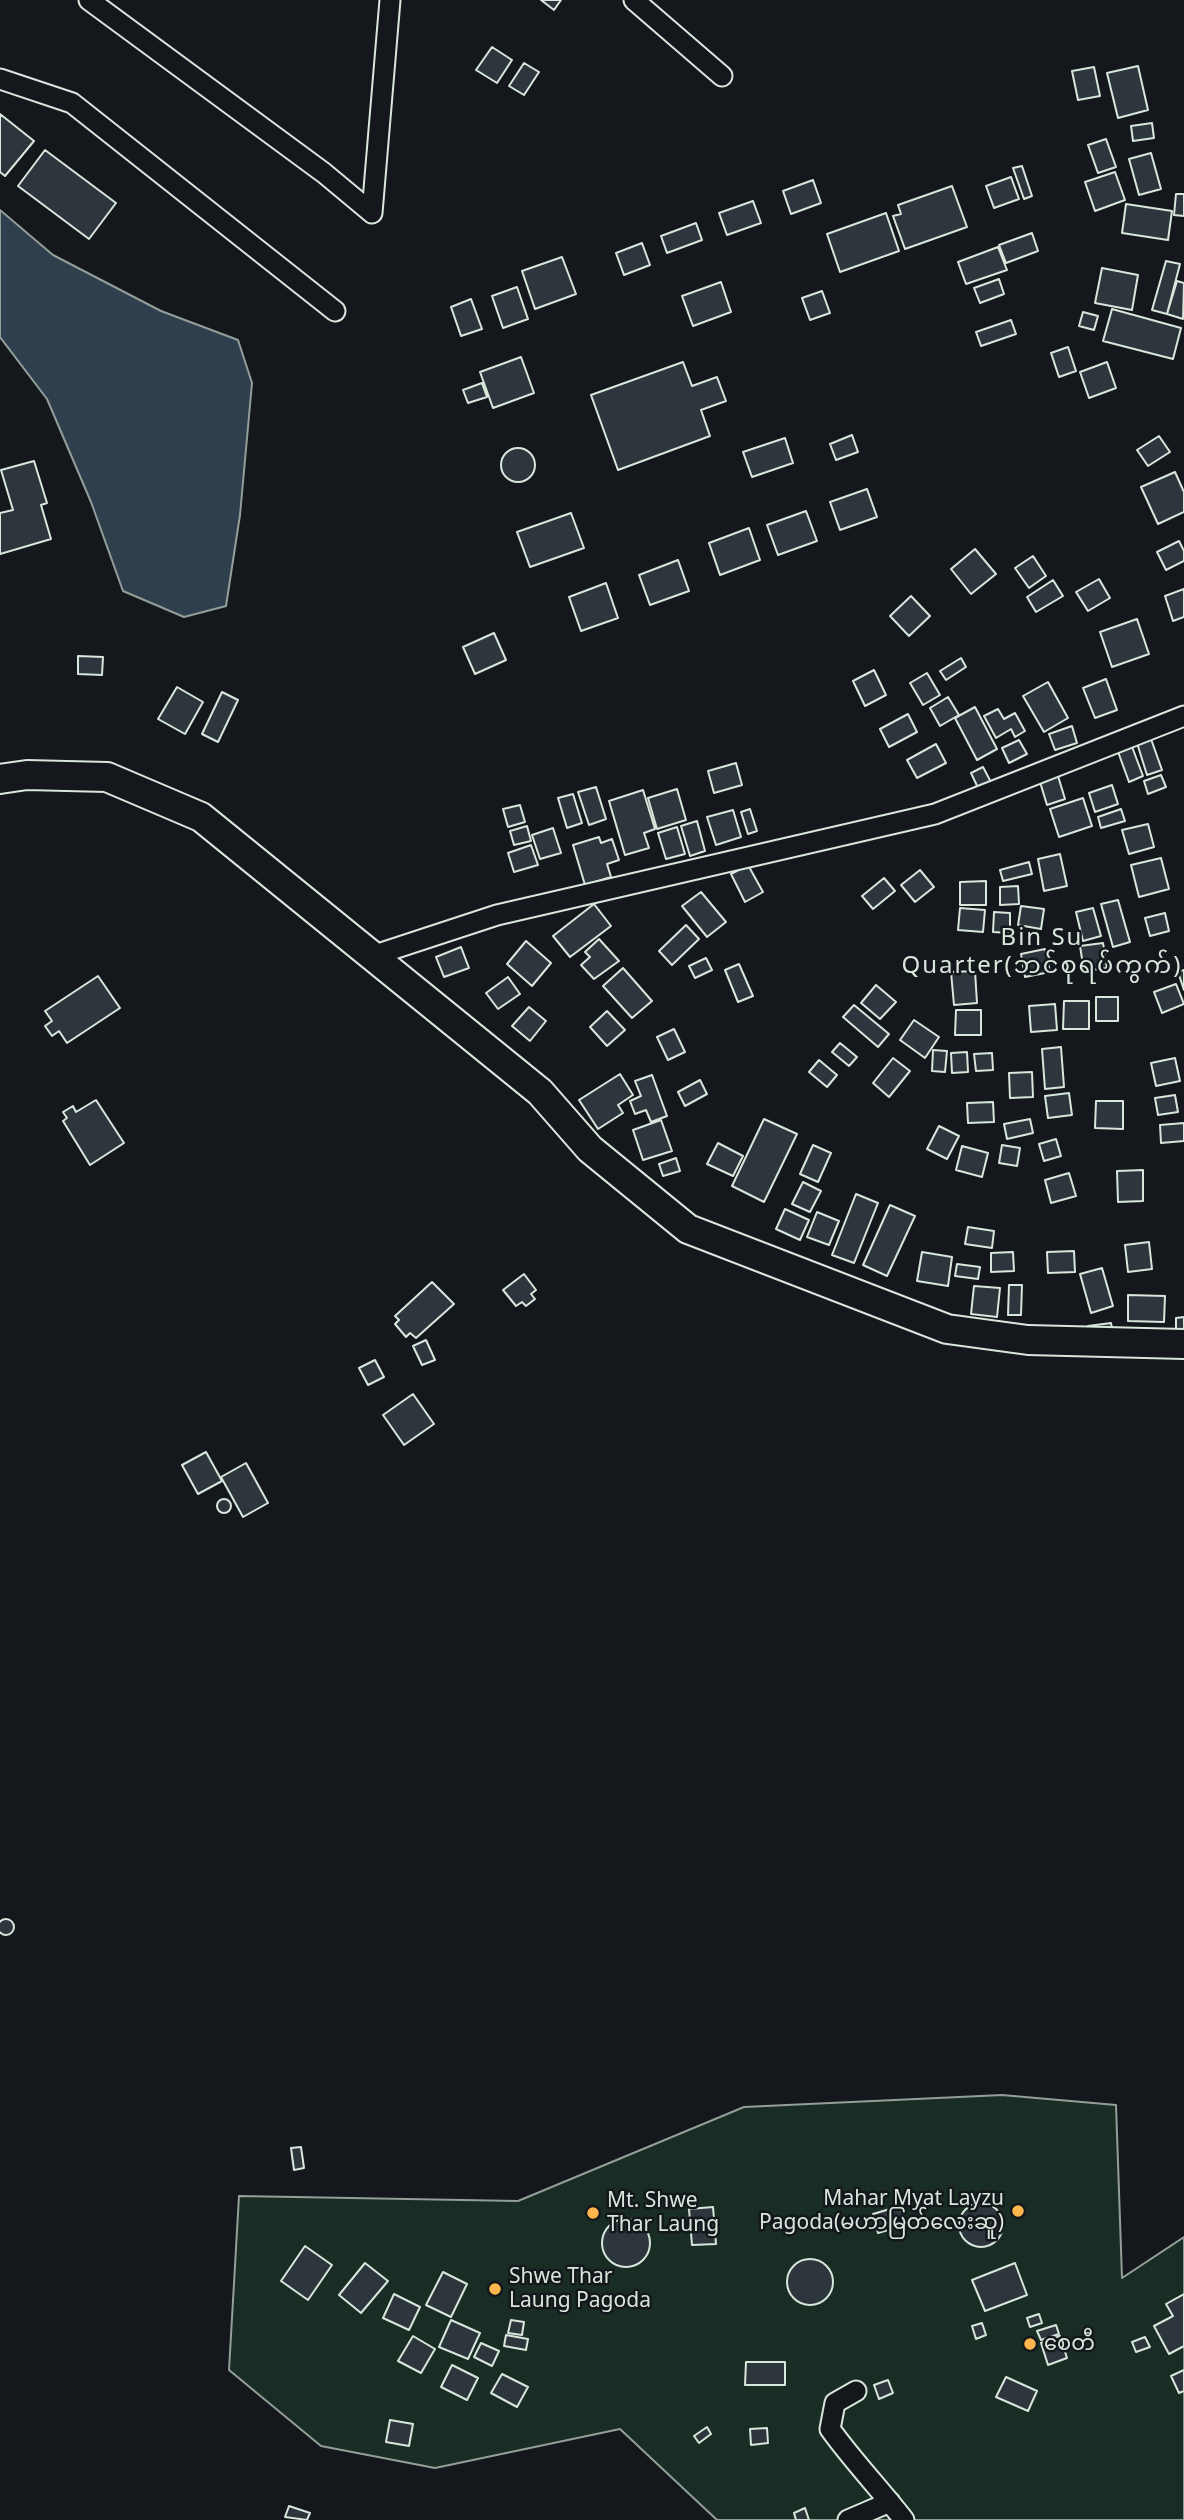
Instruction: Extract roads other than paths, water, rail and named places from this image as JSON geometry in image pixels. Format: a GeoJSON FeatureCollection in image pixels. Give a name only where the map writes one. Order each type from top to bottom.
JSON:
{"type":"FeatureCollection","features":[{"type":"Feature","properties":{"kind":"main road"},"geometry":{"type":"LineString","coordinates":[[0,779],[27,775],[107,777],[201,817],[540,1092],[590,1149],[688,1230],[947,1329],[1028,1340],[1184,1344]]}},
{"type":"Feature","properties":{"kind":"street"},"geometry":{"type":"LineString","coordinates":[[89,0],[324,173],[372,213],[390,0]]}},
{"type":"Feature","properties":{"kind":"street"},"geometry":{"type":"LineString","coordinates":[[634,0],[722,76]]}},
{"type":"Feature","properties":{"kind":"street"},"geometry":{"type":"LineString","coordinates":[[0,79],[72,103],[335,312]]}},
{"type":"Feature","properties":{"kind":"street"},"geometry":{"type":"LineString","coordinates":[[372,956],[497,915],[935,814],[1184,716]]}},
{"type":"Feature","properties":{"kind":"street"},"geometry":{"type":"LineString","coordinates":[[856,2391],[835,2403],[831,2429],[853,2462],[904,2520]]}},
{"type":"Feature","properties":{"kind":"street"},"geometry":{"type":"LineString","coordinates":[[848,2520],[890,2502]]}},
{"type":"Feature","properties":{"kind":"water"},"geometry":{"type":"Polygon","coordinates":[[[0,210],[53,255],[161,311],[238,340],[252,383],[240,515],[226,606],[184,617],[123,591],[91,502],[47,399],[0,337],[0,210]]]}},
{"type":"Feature","properties":{"kind":"place","name":"Mahar Myat Layzu Pagoda(မဟာမြတ်လေးဆူ)"},"geometry":{"type":"Point","coordinates":[1018,2211]}},
{"type":"Feature","properties":{"kind":"place","name":"Mt. Shwe Thar Laung"},"geometry":{"type":"Point","coordinates":[593,2213]}},
{"type":"Feature","properties":{"kind":"place","name":"Shwe Thar Laung Pagoda"},"geometry":{"type":"Point","coordinates":[495,2289]}},
{"type":"Feature","properties":{"kind":"place","name":"စေတီ"},"geometry":{"type":"Point","coordinates":[1030,2344]}},
{"type":"Feature","properties":{"kind":"district","name":"Bin Su Quarter(ဘင်စုရပ်ကွက်)"},"geometry":{"type":"Point","coordinates":[1042,952]}}]}
